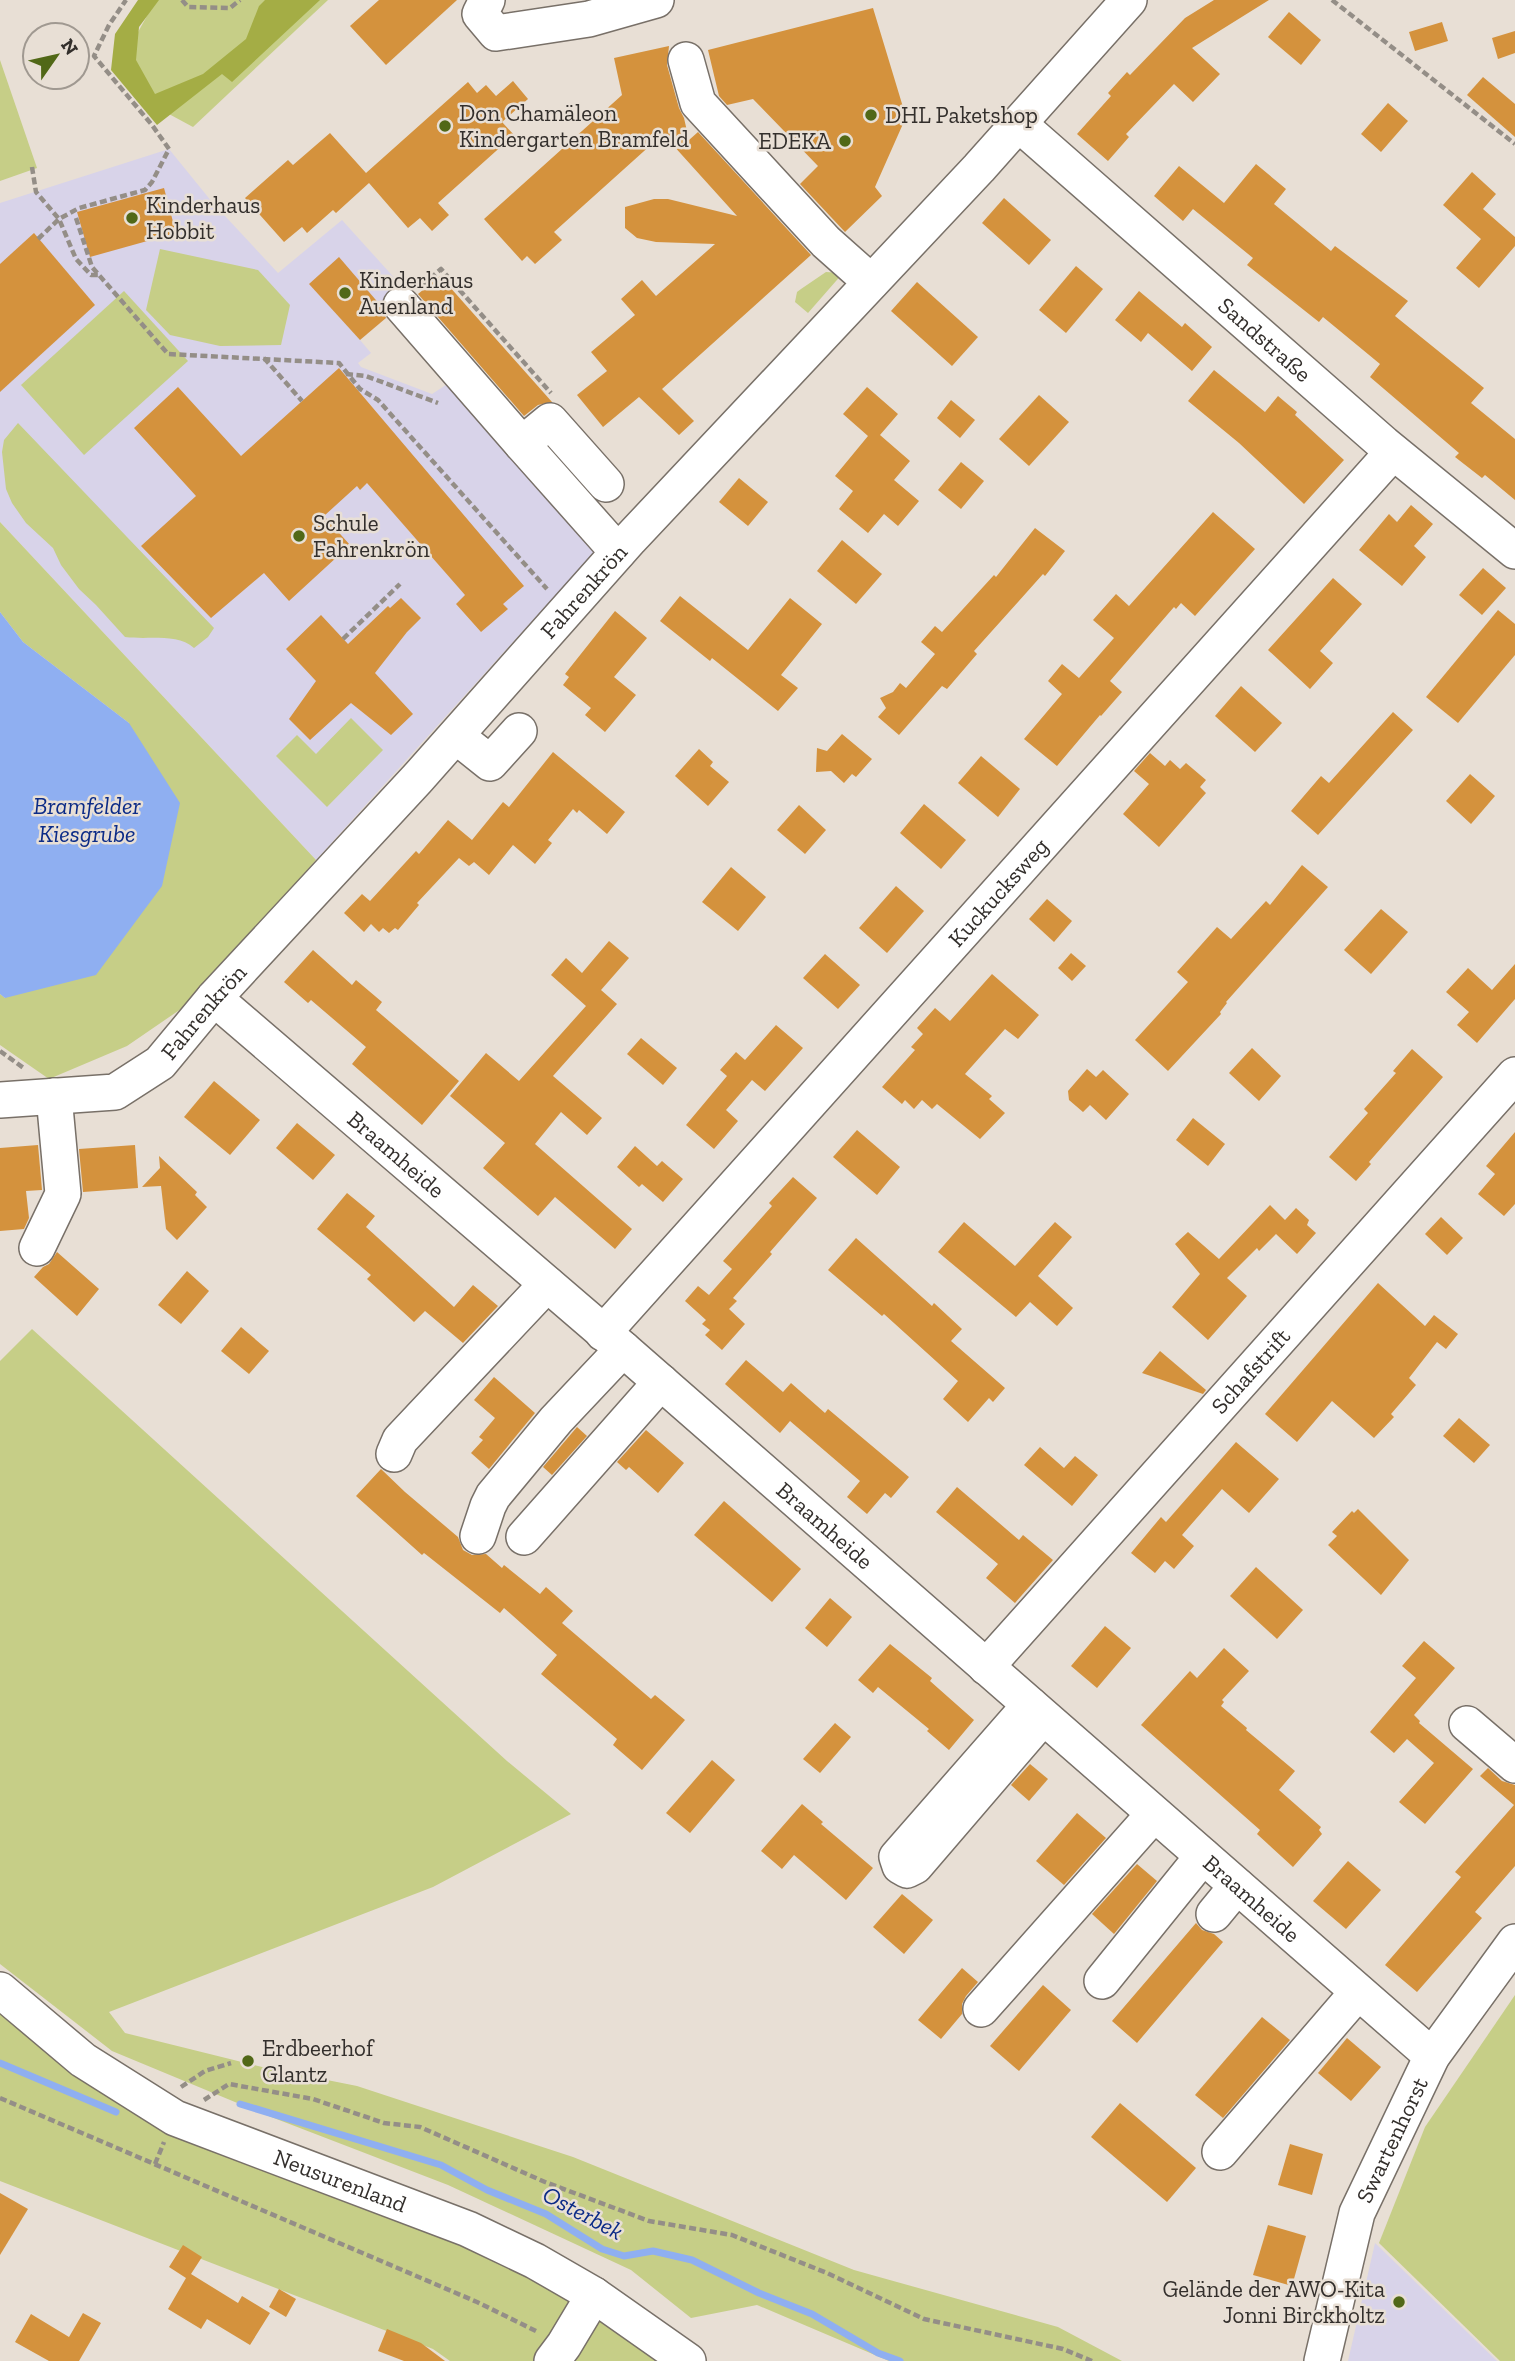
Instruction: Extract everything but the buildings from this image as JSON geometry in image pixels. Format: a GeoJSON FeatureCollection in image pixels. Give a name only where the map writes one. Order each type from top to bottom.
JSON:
{"type":"FeatureCollection","features":[{"type":"Feature","properties":{"kind":"street"},"geometry":{"type":"LineString","coordinates":[[487,0],[480,13],[496,33],[581,9],[656,0]]}},
{"type":"Feature","properties":{"kind":"street","name":"Fahrenkrön"},"geometry":{"type":"LineString","coordinates":[[0,1100],[115,1092],[160,1063],[214,998],[456,736],[618,552],[1019,124],[1114,5]]}},
{"type":"Feature","properties":{"kind":"street"},"geometry":{"type":"LineString","coordinates":[[686,60],[698,103],[826,242],[871,282]]}},
{"type":"Feature","properties":{"kind":"street","name":"Sandstraße"},"geometry":{"type":"LineString","coordinates":[[1019,124],[1393,452],[1515,551]]}},
{"type":"Feature","properties":{"kind":"street"},"geometry":{"type":"LineString","coordinates":[[414,296],[522,444],[618,552]]}},
{"type":"Feature","properties":{"kind":"street"},"geometry":{"type":"LineString","coordinates":[[522,444],[550,421],[606,484]]}},
{"type":"Feature","properties":{"kind":"street","name":"Kuckucksweg"},"geometry":{"type":"LineString","coordinates":[[611,1339],[1393,452]]}},
{"type":"Feature","properties":{"kind":"street"},"geometry":{"type":"LineString","coordinates":[[456,736],[490,764],[519,731]]}},
{"type":"Feature","properties":{"kind":"street","name":"Braamheide"},"geometry":{"type":"LineString","coordinates":[[214,998],[661,1382],[1432,2056]]}},
{"type":"Feature","properties":{"kind":"street","name":"Schafstrift"},"geometry":{"type":"LineString","coordinates":[[986,1667],[1515,1075]]}},
{"type":"Feature","properties":{"kind":"street"},"geometry":{"type":"LineString","coordinates":[[37,1248],[63,1194],[54,1096]]}},
{"type":"Feature","properties":{"kind":"street"},"geometry":{"type":"LineString","coordinates":[[394,1454],[400,1440],[547,1284]]}},
{"type":"Feature","properties":{"kind":"street"},"geometry":{"type":"LineString","coordinates":[[525,1437],[611,1339]]}},
{"type":"Feature","properties":{"kind":"street"},"geometry":{"type":"LineString","coordinates":[[478,1536],[493,1496],[556,1420],[611,1339]]}},
{"type":"Feature","properties":{"kind":"street"},"geometry":{"type":"LineString","coordinates":[[524,1537],[661,1382]]}},
{"type":"Feature","properties":{"kind":"street"},"geometry":{"type":"LineString","coordinates":[[1467,1724],[1515,1765]]}},
{"type":"Feature","properties":{"kind":"street"},"geometry":{"type":"LineString","coordinates":[[981,2009],[1154,1814]]}},
{"type":"Feature","properties":{"kind":"street"},"geometry":{"type":"LineString","coordinates":[[1102,1981],[1203,1856]]}},
{"type":"Feature","properties":{"kind":"street"},"geometry":{"type":"LineString","coordinates":[[1214,1914],[1237,1886]]}},
{"type":"Feature","properties":{"kind":"street","name":"Swartenhorst"},"geometry":{"type":"LineString","coordinates":[[1322,2361],[1357,2213],[1432,2056],[1515,1942]]}},
{"type":"Feature","properties":{"kind":"street","name":"Neusurenland"},"geometry":{"type":"LineString","coordinates":[[0,1990],[83,2060],[164,2111],[468,2229],[535,2261],[593,2295],[688,2361]]}},
{"type":"Feature","properties":{"kind":"street"},"geometry":{"type":"LineString","coordinates":[[1220,2152],[1359,1992]]}},
{"type":"Feature","properties":{"kind":"street"},"geometry":{"type":"LineString","coordinates":[[558,2353],[593,2295]]}},
{"type":"Feature","properties":{"kind":"path"},"geometry":{"type":"LineString","coordinates":[[38,239],[59,219],[79,208],[145,190],[169,149],[94,56],[109,25],[126,0]]}},
{"type":"Feature","properties":{"kind":"path"},"geometry":{"type":"LineString","coordinates":[[182,0],[188,7],[230,8],[240,0]]}},
{"type":"Feature","properties":{"kind":"path"},"geometry":{"type":"LineString","coordinates":[[1332,0],[1515,144]]}},
{"type":"Feature","properties":{"kind":"path"},"geometry":{"type":"LineString","coordinates":[[32,167],[36,192],[59,219],[76,259],[91,275],[98,275]]}},
{"type":"Feature","properties":{"kind":"path"},"geometry":{"type":"LineString","coordinates":[[76,218],[92,267],[168,354],[339,363],[360,389],[378,400],[554,596]]}},
{"type":"Feature","properties":{"kind":"path"},"geometry":{"type":"LineString","coordinates":[[414,296],[440,269],[565,408],[550,421]]}},
{"type":"Feature","properties":{"kind":"path"},"geometry":{"type":"LineString","coordinates":[[263,357],[302,401]]}},
{"type":"Feature","properties":{"kind":"path"},"geometry":{"type":"LineString","coordinates":[[346,374],[366,376],[438,403]]}},
{"type":"Feature","properties":{"kind":"path"},"geometry":{"type":"LineString","coordinates":[[343,639],[400,584]]}},
{"type":"Feature","properties":{"kind":"path"},"geometry":{"type":"LineString","coordinates":[[155,2164],[164,2111],[205,2071],[231,2063]]}},
{"type":"Feature","properties":{"kind":"path"},"geometry":{"type":"LineString","coordinates":[[164,2111],[229,2084],[313,2099],[384,2123],[420,2127],[545,2182],[649,2221],[732,2235],[827,2273],[924,2319],[1063,2349],[1092,2361]]}},
{"type":"Feature","properties":{"kind":"path"},"geometry":{"type":"LineString","coordinates":[[0,2098],[477,2302],[558,2353]]}},
{"type":"Feature","properties":{"kind":"shaded area","name":"Schule Fahrenkrön"},"geometry":{"type":"Polygon","coordinates":[[[169,149],[212,202],[278,273],[342,220],[399,283],[391,290],[396,297],[389,315],[360,340],[371,353],[358,363],[361,367],[432,394],[449,383],[597,549],[316,860],[0,522],[0,203],[169,149]]]}},
{"type":"Feature","properties":{"kind":"shaded area","name":"Gelände der AWO-Kita Jonni Birckholtz"},"geometry":{"type":"Polygon","coordinates":[[[1375,2243],[1497,2361],[1348,2361],[1375,2243]]]}},
{"type":"Feature","properties":{"kind":"green space"},"geometry":{"type":"Polygon","coordinates":[[[138,0],[159,0],[139,27],[136,60],[155,94],[203,74],[246,39],[259,6],[265,0],[320,0],[232,82],[222,74],[157,125],[111,70],[115,34],[138,0]]]}},
{"type":"Feature","properties":{"kind":"green space"},"geometry":{"type":"Polygon","coordinates":[[[156,0],[328,0],[193,127],[143,100],[124,57],[156,0]]]}},
{"type":"Feature","properties":{"kind":"green space"},"geometry":{"type":"Polygon","coordinates":[[[0,60],[37,168],[0,181],[0,60]]]}},
{"type":"Feature","properties":{"kind":"green space"},"geometry":{"type":"Polygon","coordinates":[[[160,249],[258,270],[290,305],[281,345],[220,346],[170,335],[146,310],[160,249]]]}},
{"type":"Feature","properties":{"kind":"green space"},"geometry":{"type":"Polygon","coordinates":[[[826,272],[843,273],[808,313],[795,302],[797,292],[826,272]]]}},
{"type":"Feature","properties":{"kind":"green space"},"geometry":{"type":"Polygon","coordinates":[[[124,291],[188,361],[84,455],[21,385],[124,291]]]}},
{"type":"Feature","properties":{"kind":"green space"},"geometry":{"type":"Polygon","coordinates":[[[18,423],[214,628],[208,637],[194,648],[179,640],[125,637],[79,589],[61,565],[53,548],[26,523],[6,489],[2,452],[4,440],[18,423]]]}},
{"type":"Feature","properties":{"kind":"green space"},"geometry":{"type":"Polygon","coordinates":[[[0,522],[316,860],[194,1000],[127,1046],[49,1079],[0,1045],[0,994],[5,998],[129,723],[23,642],[0,612],[0,522]]]}},
{"type":"Feature","properties":{"kind":"green space"},"geometry":{"type":"Polygon","coordinates":[[[351,718],[383,750],[327,807],[276,756],[297,735],[316,754],[351,718]]]}},
{"type":"Feature","properties":{"kind":"green space"},"geometry":{"type":"Polygon","coordinates":[[[32,1329],[507,1761],[571,1814],[433,1887],[109,2012],[125,2033],[262,2067],[357,2086],[573,2157],[854,2270],[1058,2327],[1122,2361],[889,2361],[757,2305],[691,2318],[631,2270],[448,2185],[266,2115],[112,2051],[0,1964],[0,1361],[32,1329]]]}},
{"type":"Feature","properties":{"kind":"green space"},"geometry":{"type":"Polygon","coordinates":[[[1515,1995],[1515,2361],[1500,2361],[1379,2243],[1425,2127],[1515,1995]]]}},
{"type":"Feature","properties":{"kind":"green space"},"geometry":{"type":"Polygon","coordinates":[[[0,2011],[435,2229],[628,2330],[666,2361],[450,2361],[433,2349],[0,2181],[0,2011]]]}},
{"type":"Feature","properties":{"kind":"water","name":"Bramfelder Kiesgrube"},"geometry":{"type":"Polygon","coordinates":[[[0,612],[23,642],[129,723],[180,803],[162,886],[96,975],[5,998],[0,994],[0,612]]]}},
{"type":"Feature","properties":{"kind":"waterway","name":"Osterbek"},"geometry":{"type":"LineString","coordinates":[[0,2063],[116,2112]]}},
{"type":"Feature","properties":{"kind":"waterway","name":"Osterbek"},"geometry":{"type":"LineString","coordinates":[[240,2104],[441,2165],[487,2190],[546,2214],[602,2249],[624,2256],[653,2251],[692,2260],[759,2293],[812,2314],[878,2353],[900,2361]]}},
{"type":"Feature","properties":{"kind":"place","name":"DHL Paketshop"},"geometry":{"type":"Point","coordinates":[871,115]}},
{"type":"Feature","properties":{"kind":"place","name":"Don Chamäleon Kindergarten Bramfeld"},"geometry":{"type":"Point","coordinates":[445,126]}},
{"type":"Feature","properties":{"kind":"place","name":"EDEKA"},"geometry":{"type":"Point","coordinates":[845,141]}},
{"type":"Feature","properties":{"kind":"place","name":"Kinderhaus Hobbit"},"geometry":{"type":"Point","coordinates":[132,218]}},
{"type":"Feature","properties":{"kind":"place","name":"Kinderhaus Auenland"},"geometry":{"type":"Point","coordinates":[345,293]}},
{"type":"Feature","properties":{"kind":"place","name":"Schule Fahrenkrön"},"geometry":{"type":"Point","coordinates":[299,536]}},
{"type":"Feature","properties":{"kind":"place","name":"Erdbeerhof Glantz"},"geometry":{"type":"Point","coordinates":[248,2061]}},
{"type":"Feature","properties":{"kind":"place","name":"Gelände der AWO-Kita Jonni Birckholtz"},"geometry":{"type":"Point","coordinates":[1399,2302]}}]}
